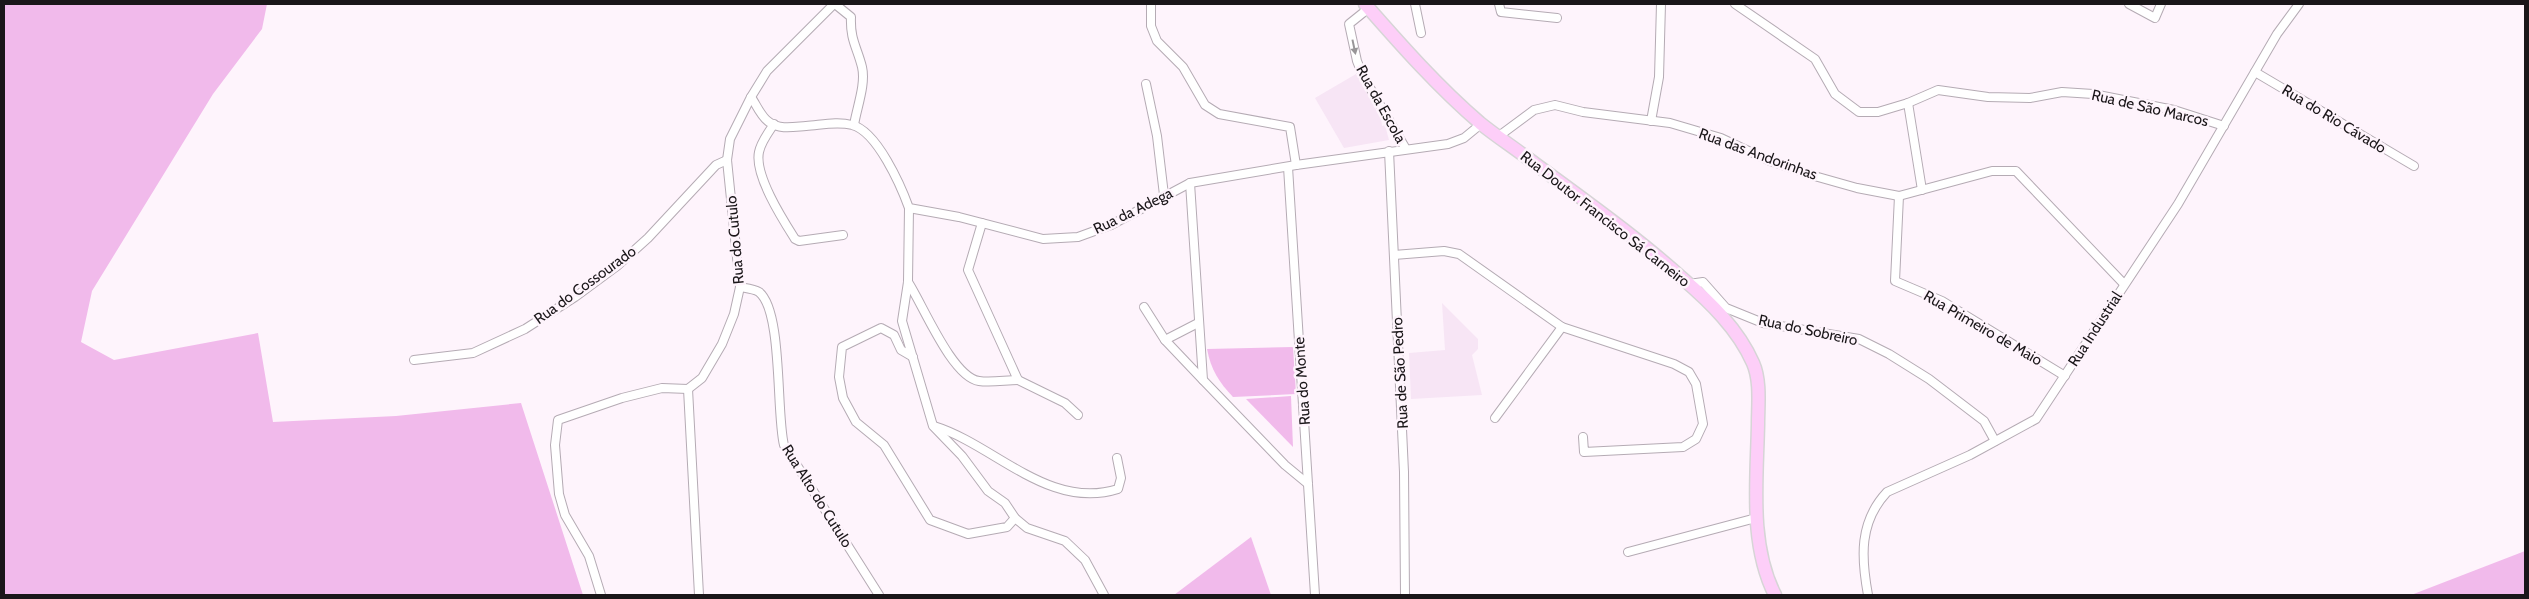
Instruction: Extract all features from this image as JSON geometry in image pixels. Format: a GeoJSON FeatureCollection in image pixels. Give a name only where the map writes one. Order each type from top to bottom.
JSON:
{"type":"FeatureCollection","features":[{"type":"Feature","properties":{"kind":"main road","name":"Rua Doutor Francisco Sá Carneiro"},"geometry":{"type":"LineString","coordinates":[[1367,6],[1438,84],[1481,124],[1624,229],[1707,300],[1736,333],[1754,364],[1758,396],[1756,518],[1760,548],[1769,584],[1775,595]]}},
{"type":"Feature","properties":{"kind":"street","name":"Rua do Cutulo"},"geometry":{"type":"LineString","coordinates":[[688,388],[702,378],[722,344],[734,314],[740,287],[727,160],[730,138],[751,96],[768,71],[835,4]]}},
{"type":"Feature","properties":{"kind":"street"},"geometry":{"type":"LineString","coordinates":[[835,4],[851,17],[852,42],[862,66],[863,77],[854,125]]}},
{"type":"Feature","properties":{"kind":"street","name":"Rua do Monte"},"geometry":{"type":"LineString","coordinates":[[1151,4],[1151,26],[1157,41],[1183,67],[1205,105],[1219,114],[1290,127],[1315,595]]}},
{"type":"Feature","properties":{"kind":"street"},"geometry":{"type":"LineString","coordinates":[[1415,4],[1421,33]]}},
{"type":"Feature","properties":{"kind":"street"},"geometry":{"type":"LineString","coordinates":[[1499,4],[1501,12],[1557,18]]}},
{"type":"Feature","properties":{"kind":"street"},"geometry":{"type":"LineString","coordinates":[[1652,121],[1659,77],[1660,4]]}},
{"type":"Feature","properties":{"kind":"street","name":"Rua de São Marcos"},"geometry":{"type":"LineString","coordinates":[[1735,4],[1815,59],[1835,94],[1858,112],[1878,112],[1908,103],[1938,90],[1988,97],[2030,98],[2062,92],[2093,94],[2174,110],[2224,126]]}},
{"type":"Feature","properties":{"kind":"street"},"geometry":{"type":"LineString","coordinates":[[2129,4],[2155,18],[2161,4]]}},
{"type":"Feature","properties":{"kind":"street","name":"Rua Industrial"},"geometry":{"type":"LineString","coordinates":[[1868,595],[1862,552],[1863,537],[1868,522],[1881,498],[1887,492],[1995,441],[2036,419],[2178,204],[2277,34],[2299,4]]}},
{"type":"Feature","properties":{"kind":"street","name":"Rua da Escola"},"geometry":{"type":"LineString","coordinates":[[1367,6],[1349,24],[1357,60],[1363,76],[1406,149]]}},
{"type":"Feature","properties":{"kind":"street","name":"Rua do Rio Cávado"},"geometry":{"type":"LineString","coordinates":[[2255,72],[2414,166]]}},
{"type":"Feature","properties":{"kind":"street"},"geometry":{"type":"LineString","coordinates":[[1146,84],[1157,136],[1164,196]]}},
{"type":"Feature","properties":{"kind":"street"},"geometry":{"type":"LineString","coordinates":[[751,96],[767,121],[781,128],[842,123],[854,125],[863,130],[884,155],[899,180],[909,208],[908,282],[902,321],[933,426],[962,456],[988,491],[1006,503],[1015,518],[1027,528],[1065,541],[1085,560],[1104,595]]}},
{"type":"Feature","properties":{"kind":"street"},"geometry":{"type":"LineString","coordinates":[[1908,103],[1922,190]]}},
{"type":"Feature","properties":{"kind":"street","name":"Rua das Andorinhas"},"geometry":{"type":"LineString","coordinates":[[1499,136],[1534,110],[1555,105],[1583,112],[1670,123],[1721,138],[1770,161],[1818,177],[1857,188],[1899,196],[1992,171],[2016,171],[2124,284]]}},
{"type":"Feature","properties":{"kind":"street"},"geometry":{"type":"LineString","coordinates":[[774,124],[763,142],[758,157],[771,200],[795,239],[799,241],[842,235]]}},
{"type":"Feature","properties":{"kind":"street","name":"Rua da Adega"},"geometry":{"type":"LineString","coordinates":[[909,208],[982,223],[1043,239],[1078,237],[1111,225],[1190,183],[1390,151],[1448,144],[1464,138],[1481,124]]}},
{"type":"Feature","properties":{"kind":"street","name":"Rua de São Pedro"},"geometry":{"type":"LineString","coordinates":[[1390,151],[1404,472],[1405,595]]}},
{"type":"Feature","properties":{"kind":"street","name":"Rua do Cossourado"},"geometry":{"type":"LineString","coordinates":[[414,360],[473,353],[525,329],[575,297],[617,266],[648,238],[716,165],[727,160]]}},
{"type":"Feature","properties":{"kind":"street"},"geometry":{"type":"LineString","coordinates":[[1190,183],[1203,380]]}},
{"type":"Feature","properties":{"kind":"street","name":"Rua Primeiro de Maio"},"geometry":{"type":"LineString","coordinates":[[1899,196],[1895,281],[1942,301],[2065,376]]}},
{"type":"Feature","properties":{"kind":"street"},"geometry":{"type":"LineString","coordinates":[[982,223],[968,270],[1018,380]]}},
{"type":"Feature","properties":{"kind":"street"},"geometry":{"type":"LineString","coordinates":[[1394,256],[1444,251],[1459,254],[1562,327],[1674,364],[1689,372],[1696,384],[1703,424],[1696,439],[1683,447],[1584,452],[1583,437]]}},
{"type":"Feature","properties":{"kind":"street"},"geometry":{"type":"LineString","coordinates":[[908,282],[945,350],[961,373],[978,382],[1018,380],[1065,403],[1078,415]]}},
{"type":"Feature","properties":{"kind":"street","name":"Rua do Sobreiro"},"geometry":{"type":"LineString","coordinates":[[1689,284],[1703,282],[1726,308],[1763,323],[1859,339],[1889,354],[1958,400],[1984,420],[1995,441]]}},
{"type":"Feature","properties":{"kind":"street","name":"Rua Alto do Cutulo"},"geometry":{"type":"LineString","coordinates":[[740,287],[758,292],[769,307],[780,384],[780,430],[784,445],[879,595]]}},
{"type":"Feature","properties":{"kind":"street"},"geometry":{"type":"LineString","coordinates":[[1144,307],[1165,340],[1285,465],[1308,484]]}},
{"type":"Feature","properties":{"kind":"street"},"geometry":{"type":"LineString","coordinates":[[1165,340],[1198,323]]}},
{"type":"Feature","properties":{"kind":"street"},"geometry":{"type":"LineString","coordinates":[[1495,418],[1562,327]]}},
{"type":"Feature","properties":{"kind":"street"},"geometry":{"type":"LineString","coordinates":[[913,356],[901,350],[894,335],[881,328],[842,347],[839,377],[843,398],[856,422],[884,446],[930,520],[968,534],[1007,527],[1015,518]]}},
{"type":"Feature","properties":{"kind":"street"},"geometry":{"type":"LineString","coordinates":[[601,595],[588,556],[565,515],[559,494],[555,445],[558,420],[622,398],[662,388],[688,388],[698,595]]}},
{"type":"Feature","properties":{"kind":"street"},"geometry":{"type":"LineString","coordinates":[[933,426],[955,433],[1007,466],[1064,491],[1101,494],[1118,489],[1122,478],[1117,458]]}},
{"type":"Feature","properties":{"kind":"street"},"geometry":{"type":"LineString","coordinates":[[1628,552],[1756,518]]}},
{"type":"Feature","properties":{"kind":"shaded area"},"geometry":{"type":"Polygon","coordinates":[[[4,4],[267,4],[262,29],[213,94],[92,291],[81,342],[114,360],[258,333],[273,422],[396,416],[521,403],[583,595],[4,595],[4,4]]]}},
{"type":"Feature","properties":{"kind":"shaded area"},"geometry":{"type":"Polygon","coordinates":[[[1356,74],[1381,118],[1382,126],[1385,125],[1389,140],[1344,148],[1315,98],[1356,74]]]}},
{"type":"Feature","properties":{"kind":"shaded area"},"geometry":{"type":"Polygon","coordinates":[[[1442,303],[1478,339],[1478,349],[1472,355],[1482,395],[1411,399],[1409,353],[1445,350],[1442,303]]]}},
{"type":"Feature","properties":{"kind":"shaded area"},"geometry":{"type":"Polygon","coordinates":[[[1293,347],[1296,394],[1233,397],[1216,375],[1207,349],[1293,347]]]}},
{"type":"Feature","properties":{"kind":"shaded area"},"geometry":{"type":"Polygon","coordinates":[[[1291,396],[1293,447],[1246,399],[1291,396]]]}},
{"type":"Feature","properties":{"kind":"shaded area"},"geometry":{"type":"Polygon","coordinates":[[[1251,537],[1271,595],[1174,595],[1251,537]]]}},
{"type":"Feature","properties":{"kind":"shaded area"},"geometry":{"type":"Polygon","coordinates":[[[2525,551],[2525,595],[2411,595],[2525,551]]]}}]}
